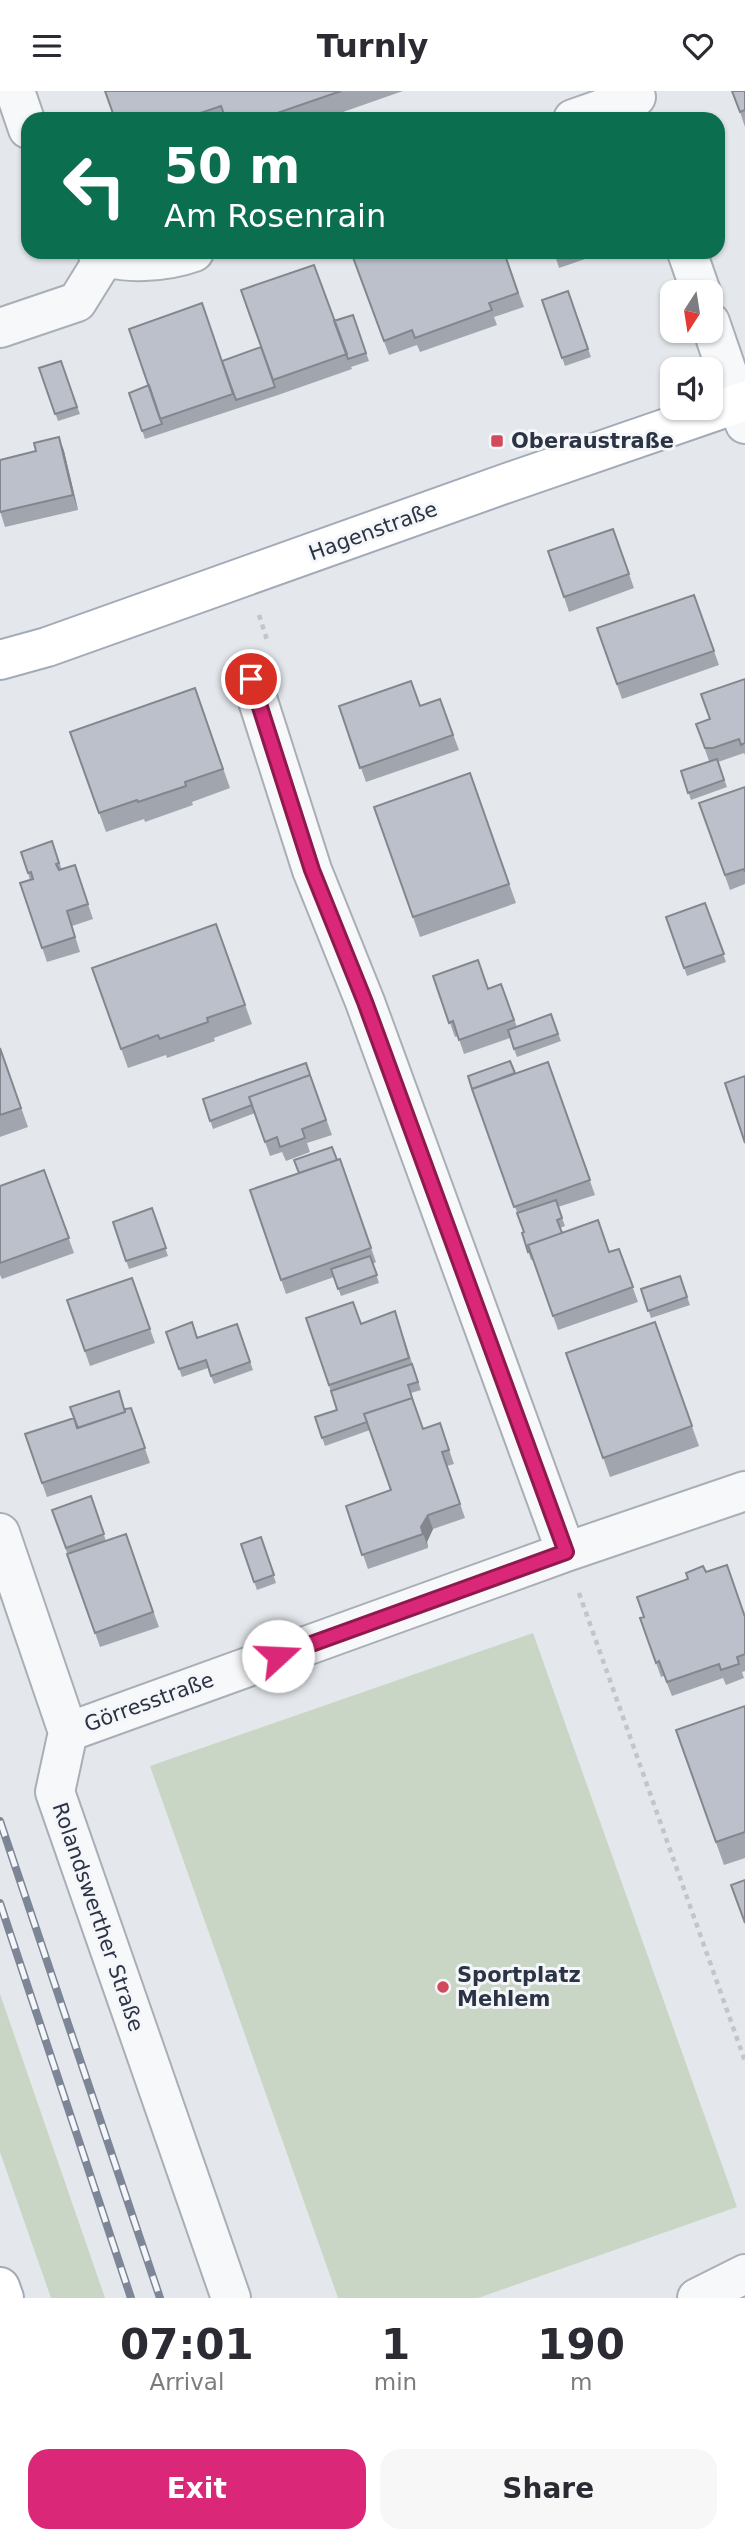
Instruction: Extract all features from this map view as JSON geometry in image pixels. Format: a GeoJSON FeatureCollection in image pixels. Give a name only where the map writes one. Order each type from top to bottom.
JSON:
{"type":"FeatureCollection","features":[{"type":"Feature","properties":{"kind":"main road","name":"Hagenstraße"},"geometry":{"type":"LineString","coordinates":[[0,660],[47,647],[507,483],[743,409]]}},
{"type":"Feature","properties":{"kind":"main road"},"geometry":{"type":"LineString","coordinates":[[0,2287],[4,2298]]}},
{"type":"Feature","properties":{"kind":"street"},"geometry":{"type":"LineString","coordinates":[[16,91],[23,112]]}},
{"type":"Feature","properties":{"kind":"street"},"geometry":{"type":"LineString","coordinates":[[600,112],[638,102]]}},
{"type":"Feature","properties":{"kind":"street"},"geometry":{"type":"LineString","coordinates":[[0,328],[77,302],[98,259]]}},
{"type":"Feature","properties":{"kind":"street"},"geometry":{"type":"LineString","coordinates":[[129,259],[146,262],[160,259]]}},
{"type":"Feature","properties":{"kind":"street"},"geometry":{"type":"LineString","coordinates":[[689,259],[697,280]]}},
{"type":"Feature","properties":{"kind":"street"},"geometry":{"type":"LineString","coordinates":[[718,343],[743,409]]}},
{"type":"Feature","properties":{"kind":"street"},"geometry":{"type":"LineString","coordinates":[[251,679],[312,870],[365,1002],[566,1552]]}},
{"type":"Feature","properties":{"kind":"street","name":"Görresstraße"},"geometry":{"type":"LineString","coordinates":[[68,1732],[566,1552],[745,1491]]}},
{"type":"Feature","properties":{"kind":"street"},"geometry":{"type":"LineString","coordinates":[[0,1533],[68,1732]]}},
{"type":"Feature","properties":{"kind":"street","name":"Rolandswerther Straße"},"geometry":{"type":"LineString","coordinates":[[68,1732],[55,1792],[231,2298]]}},
{"type":"Feature","properties":{"kind":"street"},"geometry":{"type":"LineString","coordinates":[[697,2298],[745,2274]]}},
{"type":"Feature","properties":{"kind":"path"},"geometry":{"type":"LineString","coordinates":[[566,1552],[745,2060]]}},
{"type":"Feature","properties":{"kind":"green space","name":"Sportplatz Mehlem"},"geometry":{"type":"Polygon","coordinates":[[[533,1633],[737,2207],[478,2298],[338,2298],[150,1766],[533,1633]]]}},
{"type":"Feature","properties":{"kind":"green space"},"geometry":{"type":"Polygon","coordinates":[[[0,1994],[105,2298],[51,2298],[0,2152],[0,1994]]]}},
{"type":"Feature","properties":{"kind":"building"},"geometry":{"type":"Polygon","coordinates":[[[105,91],[341,91],[280,112],[223,112],[221,106],[203,112],[112,112],[105,91]]]}},
{"type":"Feature","properties":{"kind":"building"},"geometry":{"type":"Polygon","coordinates":[[[732,91],[745,91],[745,110],[740,112],[732,91]]]}},
{"type":"Feature","properties":{"kind":"building"},"geometry":{"type":"Polygon","coordinates":[[[354,259],[506,259],[518,293],[489,303],[492,310],[415,338],[412,330],[384,341],[354,259]]]}},
{"type":"Feature","properties":{"kind":"building"},"geometry":{"type":"Polygon","coordinates":[[[314,265],[347,354],[273,380],[241,290],[314,265]]]}},
{"type":"Feature","properties":{"kind":"building"},"geometry":{"type":"Polygon","coordinates":[[[568,291],[588,349],[562,358],[542,300],[568,291]]]}},
{"type":"Feature","properties":{"kind":"building"},"geometry":{"type":"Polygon","coordinates":[[[202,303],[233,394],[160,419],[129,329],[202,303]]]}},
{"type":"Feature","properties":{"kind":"building"},"geometry":{"type":"Polygon","coordinates":[[[353,315],[366,353],[348,359],[334,321],[353,315]]]}},
{"type":"Feature","properties":{"kind":"building"},"geometry":{"type":"Polygon","coordinates":[[[261,347],[275,387],[236,400],[222,361],[261,347]]]}},
{"type":"Feature","properties":{"kind":"building"},"geometry":{"type":"Polygon","coordinates":[[[61,361],[77,407],[55,414],[39,368],[61,361]]]}},
{"type":"Feature","properties":{"kind":"building"},"geometry":{"type":"Polygon","coordinates":[[[149,385],[162,424],[142,431],[129,393],[149,385]]]}},
{"type":"Feature","properties":{"kind":"building"},"geometry":{"type":"Polygon","coordinates":[[[59,437],[73,495],[0,512],[0,460],[36,451],[34,443],[59,437]]]}},
{"type":"Feature","properties":{"kind":"building"},"geometry":{"type":"Polygon","coordinates":[[[613,529],[629,574],[564,597],[548,551],[613,529]]]}},
{"type":"Feature","properties":{"kind":"building"},"geometry":{"type":"Polygon","coordinates":[[[694,595],[714,651],[617,684],[597,628],[694,595]]]}},
{"type":"Feature","properties":{"kind":"building"},"geometry":{"type":"Polygon","coordinates":[[[745,679],[745,743],[741,745],[739,739],[705,748],[696,724],[710,719],[701,694],[745,679]]]}},
{"type":"Feature","properties":{"kind":"building"},"geometry":{"type":"Polygon","coordinates":[[[411,681],[420,706],[440,699],[453,735],[360,768],[339,706],[411,681]]]}},
{"type":"Feature","properties":{"kind":"building"},"geometry":{"type":"Polygon","coordinates":[[[195,688],[223,769],[185,782],[186,786],[99,813],[70,732],[195,688]]]}},
{"type":"Feature","properties":{"kind":"building"},"geometry":{"type":"Polygon","coordinates":[[[717,759],[724,780],[688,793],[681,771],[717,759]]]}},
{"type":"Feature","properties":{"kind":"building"},"geometry":{"type":"Polygon","coordinates":[[[470,773],[509,884],[413,917],[374,807],[470,773]]]}},
{"type":"Feature","properties":{"kind":"building"},"geometry":{"type":"Polygon","coordinates":[[[745,787],[745,872],[744,869],[725,875],[699,803],[745,787]]]}},
{"type":"Feature","properties":{"kind":"building"},"geometry":{"type":"Polygon","coordinates":[[[52,841],[59,870],[75,865],[88,904],[67,911],[75,937],[42,948],[20,883],[33,879],[31,872],[28,873],[21,852],[52,841]]]}},
{"type":"Feature","properties":{"kind":"building"},"geometry":{"type":"Polygon","coordinates":[[[705,903],[724,954],[684,968],[666,917],[705,903]]]}},
{"type":"Feature","properties":{"kind":"building"},"geometry":{"type":"Polygon","coordinates":[[[216,924],[245,1005],[207,1018],[208,1022],[160,1039],[158,1035],[121,1049],[92,968],[216,924]]]}},
{"type":"Feature","properties":{"kind":"building"},"geometry":{"type":"Polygon","coordinates":[[[478,960],[488,989],[501,984],[514,1020],[459,1040],[453,1021],[449,1023],[433,976],[478,960]]]}},
{"type":"Feature","properties":{"kind":"building"},"geometry":{"type":"Polygon","coordinates":[[[551,1014],[558,1034],[514,1049],[508,1030],[551,1014]]]}},
{"type":"Feature","properties":{"kind":"building"},"geometry":{"type":"Polygon","coordinates":[[[0,1048],[21,1108],[0,1115],[0,1048]]]}},
{"type":"Feature","properties":{"kind":"building"},"geometry":{"type":"Polygon","coordinates":[[[510,1061],[515,1073],[472,1089],[468,1076],[510,1061]]]}},
{"type":"Feature","properties":{"kind":"building"},"geometry":{"type":"Polygon","coordinates":[[[548,1062],[590,1180],[514,1207],[472,1089],[548,1062]]]}},
{"type":"Feature","properties":{"kind":"building"},"geometry":{"type":"Polygon","coordinates":[[[306,1063],[310,1075],[249,1097],[252,1105],[210,1121],[203,1099],[306,1063]]]}},
{"type":"Feature","properties":{"kind":"building"},"geometry":{"type":"Polygon","coordinates":[[[310,1075],[326,1120],[302,1129],[305,1138],[280,1147],[277,1137],[265,1142],[249,1097],[310,1075]]]}},
{"type":"Feature","properties":{"kind":"building"},"geometry":{"type":"Polygon","coordinates":[[[745,1076],[745,1143],[725,1083],[745,1076]]]}},
{"type":"Feature","properties":{"kind":"building"},"geometry":{"type":"Polygon","coordinates":[[[332,1147],[337,1160],[299,1173],[294,1160],[332,1147]]]}},
{"type":"Feature","properties":{"kind":"building"},"geometry":{"type":"Polygon","coordinates":[[[340,1159],[371,1248],[281,1280],[250,1190],[340,1159]]]}},
{"type":"Feature","properties":{"kind":"building"},"geometry":{"type":"Polygon","coordinates":[[[44,1170],[69,1238],[0,1263],[0,1186],[44,1170]]]}},
{"type":"Feature","properties":{"kind":"building"},"geometry":{"type":"Polygon","coordinates":[[[556,1200],[562,1218],[557,1220],[562,1233],[528,1245],[528,1252],[517,1213],[556,1200]]]}},
{"type":"Feature","properties":{"kind":"building"},"geometry":{"type":"Polygon","coordinates":[[[152,1208],[166,1248],[126,1261],[113,1222],[152,1208]]]}},
{"type":"Feature","properties":{"kind":"building"},"geometry":{"type":"Polygon","coordinates":[[[598,1220],[609,1252],[619,1249],[633,1287],[553,1316],[528,1245],[598,1220]]]}},
{"type":"Feature","properties":{"kind":"building"},"geometry":{"type":"Polygon","coordinates":[[[370,1256],[377,1275],[338,1289],[331,1269],[370,1256]]]}},
{"type":"Feature","properties":{"kind":"building"},"geometry":{"type":"Polygon","coordinates":[[[680,1276],[687,1297],[648,1311],[641,1289],[680,1276]]]}},
{"type":"Feature","properties":{"kind":"building"},"geometry":{"type":"Polygon","coordinates":[[[132,1278],[150,1329],[85,1351],[67,1300],[132,1278]]]}},
{"type":"Feature","properties":{"kind":"building"},"geometry":{"type":"Polygon","coordinates":[[[353,1302],[361,1324],[395,1311],[409,1358],[329,1385],[306,1318],[353,1302]]]}},
{"type":"Feature","properties":{"kind":"building"},"geometry":{"type":"Polygon","coordinates":[[[192,1322],[197,1338],[237,1324],[250,1362],[211,1376],[206,1360],[179,1369],[166,1332],[192,1322]]]}},
{"type":"Feature","properties":{"kind":"building"},"geometry":{"type":"Polygon","coordinates":[[[655,1322],[692,1426],[603,1458],[566,1353],[655,1322]]]}},
{"type":"Feature","properties":{"kind":"building"},"geometry":{"type":"Polygon","coordinates":[[[412,1364],[418,1382],[408,1385],[414,1404],[412,1398],[364,1414],[367,1422],[322,1438],[315,1417],[337,1410],[331,1391],[412,1364]]]}},
{"type":"Feature","properties":{"kind":"building"},"geometry":{"type":"Polygon","coordinates":[[[119,1391],[125,1412],[78,1428],[70,1407],[119,1391]]]}},
{"type":"Feature","properties":{"kind":"building"},"geometry":{"type":"Polygon","coordinates":[[[412,1398],[423,1429],[440,1423],[449,1450],[442,1452],[460,1504],[428,1515],[421,1527],[423,1534],[362,1555],[346,1506],[391,1490],[364,1414],[412,1398]]]}},
{"type":"Feature","properties":{"kind":"building"},"geometry":{"type":"Polygon","coordinates":[[[131,1408],[145,1448],[42,1483],[25,1434],[74,1418],[77,1428],[131,1408]]]}},
{"type":"Feature","properties":{"kind":"building"},"geometry":{"type":"Polygon","coordinates":[[[91,1496],[104,1534],[66,1548],[52,1510],[91,1496]]]}},
{"type":"Feature","properties":{"kind":"building"},"geometry":{"type":"Polygon","coordinates":[[[126,1534],[153,1612],[95,1633],[67,1554],[126,1534]]]}},
{"type":"Feature","properties":{"kind":"building"},"geometry":{"type":"Polygon","coordinates":[[[261,1537],[274,1575],[254,1582],[241,1544],[261,1537]]]}},
{"type":"Feature","properties":{"kind":"building"},"geometry":{"type":"Polygon","coordinates":[[[727,1565],[745,1617],[745,1654],[737,1657],[739,1664],[721,1670],[719,1664],[667,1682],[659,1661],[656,1663],[640,1618],[644,1617],[637,1597],[688,1579],[686,1573],[703,1566],[706,1572],[727,1565]]]}},
{"type":"Feature","properties":{"kind":"building"},"geometry":{"type":"Polygon","coordinates":[[[745,1706],[745,1832],[716,1842],[676,1730],[745,1706]]]}},
{"type":"Feature","properties":{"kind":"building"},"geometry":{"type":"Polygon","coordinates":[[[745,1880],[745,1923],[731,1885],[745,1880]]]}},
{"type":"Feature","properties":{"kind":"railway"},"geometry":{"type":"LineString","coordinates":[[0,1821],[160,2298]]}},
{"type":"Feature","properties":{"kind":"railway"},"geometry":{"type":"LineString","coordinates":[[0,1903],[131,2298]]}},
{"type":"Feature","properties":{"kind":"place","name":"Oberaustraße"},"geometry":{"type":"Point","coordinates":[497,441]}},
{"type":"Feature","properties":{"kind":"place","name":"Sportplatz Mehlem"},"geometry":{"type":"Point","coordinates":[443,1987]}},
{"type":"Feature","properties":{"kind":"route"},"geometry":{"type":"LineString","coordinates":[[251,679],[312,870],[365,1002],[566,1552],[278,1656]]}}]}
